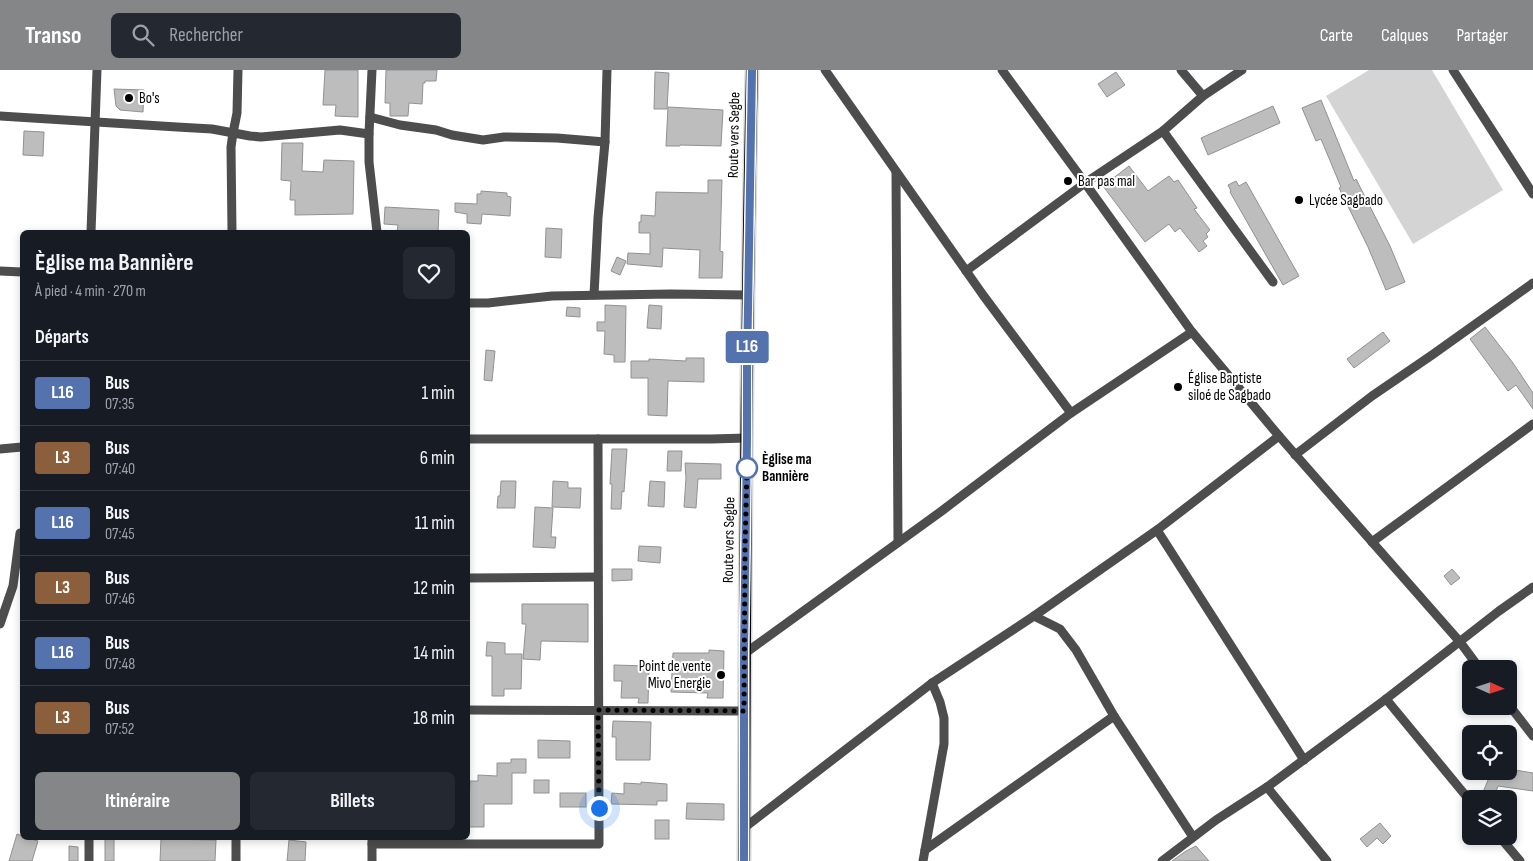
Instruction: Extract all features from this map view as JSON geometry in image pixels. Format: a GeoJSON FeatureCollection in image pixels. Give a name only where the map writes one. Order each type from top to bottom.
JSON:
{"type":"FeatureCollection","features":[{"type":"Feature","properties":{"kind":"main road","name":"Route vers Segbe"},"geometry":{"type":"LineString","coordinates":[[744,861],[744,654],[752,70]]}},
{"type":"Feature","properties":{"kind":"street"},"geometry":{"type":"LineString","coordinates":[[91,230],[96,70]]}},
{"type":"Feature","properties":{"kind":"street"},"geometry":{"type":"LineString","coordinates":[[232,230],[231,147],[237,113],[238,70]]}},
{"type":"Feature","properties":{"kind":"street"},"geometry":{"type":"LineString","coordinates":[[372,70],[369,162],[378,230]]}},
{"type":"Feature","properties":{"kind":"street"},"geometry":{"type":"LineString","coordinates":[[594,295],[598,218],[605,142],[607,70]]}},
{"type":"Feature","properties":{"kind":"street"},"geometry":{"type":"LineString","coordinates":[[825,70],[966,271],[1071,414]]}},
{"type":"Feature","properties":{"kind":"street"},"geometry":{"type":"LineString","coordinates":[[1002,70],[1192,332],[1295,455],[1460,642],[1473,660]]}},
{"type":"Feature","properties":{"kind":"street"},"geometry":{"type":"LineString","coordinates":[[1180,70],[1203,96]]}},
{"type":"Feature","properties":{"kind":"street"},"geometry":{"type":"LineString","coordinates":[[966,271],[1085,183],[1164,131],[1203,96],[1242,70]]}},
{"type":"Feature","properties":{"kind":"street"},"geometry":{"type":"LineString","coordinates":[[1453,70],[1533,194]]}},
{"type":"Feature","properties":{"kind":"street"},"geometry":{"type":"LineString","coordinates":[[0,116],[177,126],[261,137],[340,130],[369,134]]}},
{"type":"Feature","properties":{"kind":"street"},"geometry":{"type":"LineString","coordinates":[[370,117],[400,125],[483,140],[504,137],[557,138],[605,142]]}},
{"type":"Feature","properties":{"kind":"street"},"geometry":{"type":"LineString","coordinates":[[1164,131],[1273,282]]}},
{"type":"Feature","properties":{"kind":"street"},"geometry":{"type":"LineString","coordinates":[[896,172],[898,542]]}},
{"type":"Feature","properties":{"kind":"street"},"geometry":{"type":"LineString","coordinates":[[0,271],[20,272]]}},
{"type":"Feature","properties":{"kind":"street"},"geometry":{"type":"LineString","coordinates":[[1295,455],[1372,396],[1532,286]]}},
{"type":"Feature","properties":{"kind":"street"},"geometry":{"type":"LineString","coordinates":[[470,303],[488,303],[552,296],[748,295]]}},
{"type":"Feature","properties":{"kind":"street"},"geometry":{"type":"LineString","coordinates":[[744,654],[943,510],[1071,414],[1192,332]]}},
{"type":"Feature","properties":{"kind":"street"},"geometry":{"type":"LineString","coordinates":[[1372,542],[1533,424]]}},
{"type":"Feature","properties":{"kind":"street"},"geometry":{"type":"LineString","coordinates":[[744,828],[932,683],[1034,616],[1157,530],[1279,436]]}},
{"type":"Feature","properties":{"kind":"street"},"geometry":{"type":"LineString","coordinates":[[470,439],[747,438]]}},
{"type":"Feature","properties":{"kind":"street"},"geometry":{"type":"LineString","coordinates":[[372,861],[372,841],[599,844],[598,439]]}},
{"type":"Feature","properties":{"kind":"street"},"geometry":{"type":"LineString","coordinates":[[0,449],[20,447]]}},
{"type":"Feature","properties":{"kind":"street"},"geometry":{"type":"LineString","coordinates":[[1157,530],[1304,760]]}},
{"type":"Feature","properties":{"kind":"street"},"geometry":{"type":"LineString","coordinates":[[0,624],[14,586],[20,533]]}},
{"type":"Feature","properties":{"kind":"street"},"geometry":{"type":"LineString","coordinates":[[470,578],[598,577]]}},
{"type":"Feature","properties":{"kind":"street"},"geometry":{"type":"LineString","coordinates":[[1162,861],[1216,820],[1267,787],[1460,642],[1531,592]]}},
{"type":"Feature","properties":{"kind":"street"},"geometry":{"type":"LineString","coordinates":[[1034,616],[1060,629],[1076,650],[1114,716],[1193,837]]}},
{"type":"Feature","properties":{"kind":"street"},"geometry":{"type":"LineString","coordinates":[[923,861],[944,744],[944,718],[932,683]]}},
{"type":"Feature","properties":{"kind":"street"},"geometry":{"type":"LineString","coordinates":[[1386,699],[1462,791]]}},
{"type":"Feature","properties":{"kind":"street"},"geometry":{"type":"LineString","coordinates":[[470,710],[744,711]]}},
{"type":"Feature","properties":{"kind":"street"},"geometry":{"type":"LineString","coordinates":[[1517,715],[1533,736]]}},
{"type":"Feature","properties":{"kind":"street"},"geometry":{"type":"LineString","coordinates":[[924,850],[1114,716]]}},
{"type":"Feature","properties":{"kind":"street"},"geometry":{"type":"LineString","coordinates":[[1267,787],[1327,861]]}},
{"type":"Feature","properties":{"kind":"street"},"geometry":{"type":"LineString","coordinates":[[89,840],[89,861]]}},
{"type":"Feature","properties":{"kind":"street"},"geometry":{"type":"LineString","coordinates":[[236,840],[236,861]]}},
{"type":"Feature","properties":{"kind":"street"},"geometry":{"type":"LineString","coordinates":[[1507,845],[1520,861]]}},
{"type":"Feature","properties":{"kind":"shaded area"},"geometry":{"type":"Polygon","coordinates":[[[1369,70],[1432,70],[1503,190],[1413,244],[1326,96],[1369,70]]]}},
{"type":"Feature","properties":{"kind":"building"},"geometry":{"type":"Polygon","coordinates":[[[325,70],[358,70],[358,117],[335,116],[336,105],[323,105],[325,70]]]}},
{"type":"Feature","properties":{"kind":"building"},"geometry":{"type":"Polygon","coordinates":[[[386,70],[437,70],[436,81],[425,81],[423,83],[422,104],[409,103],[408,116],[390,116],[390,103],[385,103],[386,70]]]}},
{"type":"Feature","properties":{"kind":"building"},"geometry":{"type":"Polygon","coordinates":[[[655,72],[669,73],[667,109],[654,109],[655,72]]]}},
{"type":"Feature","properties":{"kind":"building"},"geometry":{"type":"Polygon","coordinates":[[[1116,72],[1125,85],[1107,97],[1098,84],[1116,72]]]}},
{"type":"Feature","properties":{"kind":"building","name":"Bo's"},"geometry":{"type":"Polygon","coordinates":[[[114,89],[144,90],[143,112],[120,110],[116,106],[114,89]]]}},
{"type":"Feature","properties":{"kind":"building"},"geometry":{"type":"Polygon","coordinates":[[[1321,100],[1354,181],[1356,179],[1390,246],[1405,282],[1386,290],[1368,247],[1339,188],[1341,187],[1321,139],[1316,141],[1302,108],[1321,100]]]}},
{"type":"Feature","properties":{"kind":"building"},"geometry":{"type":"Polygon","coordinates":[[[1273,106],[1280,123],[1208,155],[1201,138],[1273,106]]]}},
{"type":"Feature","properties":{"kind":"building"},"geometry":{"type":"Polygon","coordinates":[[[668,107],[723,110],[721,146],[666,146],[668,107]]]}},
{"type":"Feature","properties":{"kind":"building"},"geometry":{"type":"Polygon","coordinates":[[[24,131],[44,132],[43,156],[23,155],[24,131]]]}},
{"type":"Feature","properties":{"kind":"building"},"geometry":{"type":"Polygon","coordinates":[[[282,143],[303,143],[302,171],[323,172],[324,160],[354,161],[353,214],[295,215],[295,200],[290,200],[291,181],[281,180],[282,143]]]}},
{"type":"Feature","properties":{"kind":"building"},"geometry":{"type":"Polygon","coordinates":[[[1129,166],[1148,191],[1169,176],[1174,182],[1178,180],[1197,208],[1194,209],[1210,230],[1206,234],[1208,237],[1203,241],[1207,246],[1199,252],[1180,228],[1175,232],[1169,224],[1145,242],[1103,186],[1129,166]]]}},
{"type":"Feature","properties":{"kind":"building"},"geometry":{"type":"Polygon","coordinates":[[[708,180],[722,180],[720,251],[723,252],[722,278],[699,278],[700,250],[663,248],[662,267],[627,264],[628,253],[650,254],[650,233],[639,233],[639,222],[641,222],[641,215],[655,216],[656,192],[708,193],[708,180]]]}},
{"type":"Feature","properties":{"kind":"building"},"geometry":{"type":"Polygon","coordinates":[[[1236,181],[1239,186],[1246,182],[1299,276],[1283,285],[1230,192],[1228,185],[1236,181]]]}},
{"type":"Feature","properties":{"kind":"building"},"geometry":{"type":"Polygon","coordinates":[[[481,191],[507,193],[507,196],[511,197],[510,216],[482,214],[481,224],[467,223],[467,214],[455,212],[455,203],[477,204],[477,194],[481,194],[481,191]]]}},
{"type":"Feature","properties":{"kind":"building"},"geometry":{"type":"Polygon","coordinates":[[[385,207],[439,210],[438,230],[397,230],[398,225],[384,224],[385,207]]]}},
{"type":"Feature","properties":{"kind":"building"},"geometry":{"type":"Polygon","coordinates":[[[546,228],[562,229],[561,258],[545,257],[546,228]]]}},
{"type":"Feature","properties":{"kind":"building"},"geometry":{"type":"Polygon","coordinates":[[[617,257],[626,261],[620,275],[611,271],[617,257]]]}},
{"type":"Feature","properties":{"kind":"building"},"geometry":{"type":"Polygon","coordinates":[[[605,305],[626,306],[625,362],[614,362],[614,355],[604,354],[605,331],[597,331],[597,322],[605,322],[605,305]]]}},
{"type":"Feature","properties":{"kind":"building"},"geometry":{"type":"Polygon","coordinates":[[[649,305],[662,306],[661,329],[647,328],[649,305]]]}},
{"type":"Feature","properties":{"kind":"building"},"geometry":{"type":"Polygon","coordinates":[[[567,307],[580,308],[580,317],[566,316],[567,307]]]}},
{"type":"Feature","properties":{"kind":"building"},"geometry":{"type":"Polygon","coordinates":[[[1485,327],[1533,393],[1533,409],[1516,385],[1508,391],[1470,339],[1485,327]]]}},
{"type":"Feature","properties":{"kind":"building"},"geometry":{"type":"Polygon","coordinates":[[[1383,332],[1390,341],[1354,368],[1347,359],[1383,332]]]}},
{"type":"Feature","properties":{"kind":"building"},"geometry":{"type":"Polygon","coordinates":[[[486,350],[495,351],[492,381],[484,380],[486,350]]]}},
{"type":"Feature","properties":{"kind":"building"},"geometry":{"type":"Polygon","coordinates":[[[686,358],[704,358],[704,382],[668,381],[667,416],[648,415],[648,378],[631,378],[631,361],[649,361],[649,359],[686,361],[686,358]]]}},
{"type":"Feature","properties":{"kind":"building"},"geometry":{"type":"Polygon","coordinates":[[[612,449],[627,449],[621,509],[611,509],[612,449]]]}},
{"type":"Feature","properties":{"kind":"building"},"geometry":{"type":"Polygon","coordinates":[[[668,451],[682,451],[681,471],[667,471],[668,451]]]}},
{"type":"Feature","properties":{"kind":"building"},"geometry":{"type":"Polygon","coordinates":[[[685,463],[721,464],[721,479],[698,479],[696,508],[684,507],[685,463]]]}},
{"type":"Feature","properties":{"kind":"building"},"geometry":{"type":"Polygon","coordinates":[[[501,481],[516,481],[515,508],[497,508],[501,481]]]}},
{"type":"Feature","properties":{"kind":"building"},"geometry":{"type":"Polygon","coordinates":[[[553,481],[568,482],[568,488],[581,488],[580,508],[552,507],[553,481]]]}},
{"type":"Feature","properties":{"kind":"building"},"geometry":{"type":"Polygon","coordinates":[[[650,481],[665,482],[664,507],[648,506],[650,481]]]}},
{"type":"Feature","properties":{"kind":"building"},"geometry":{"type":"Polygon","coordinates":[[[535,507],[553,508],[551,537],[556,537],[555,548],[533,547],[535,507]]]}},
{"type":"Feature","properties":{"kind":"building"},"geometry":{"type":"Polygon","coordinates":[[[639,546],[661,547],[660,563],[638,561],[639,546]]]}},
{"type":"Feature","properties":{"kind":"building"},"geometry":{"type":"Polygon","coordinates":[[[612,569],[632,569],[632,580],[612,581],[612,569]]]}},
{"type":"Feature","properties":{"kind":"building"},"geometry":{"type":"Polygon","coordinates":[[[1452,569],[1460,578],[1451,585],[1444,576],[1452,569]]]}},
{"type":"Feature","properties":{"kind":"building"},"geometry":{"type":"Polygon","coordinates":[[[522,604],[588,604],[588,642],[541,641],[540,660],[523,659],[526,624],[522,624],[522,604]]]}},
{"type":"Feature","properties":{"kind":"building"},"geometry":{"type":"Polygon","coordinates":[[[487,642],[505,643],[505,654],[522,654],[521,689],[504,689],[504,696],[492,696],[492,656],[486,656],[487,642]]]}},
{"type":"Feature","properties":{"kind":"building"},"geometry":{"type":"Polygon","coordinates":[[[709,650],[724,651],[723,698],[707,698],[708,693],[671,692],[673,653],[709,653],[709,650]]]}},
{"type":"Feature","properties":{"kind":"building"},"geometry":{"type":"Polygon","coordinates":[[[614,665],[649,666],[648,703],[638,703],[639,698],[621,698],[622,681],[614,681],[614,665]]]}},
{"type":"Feature","properties":{"kind":"building"},"geometry":{"type":"Polygon","coordinates":[[[613,721],[651,722],[650,760],[616,760],[616,737],[612,737],[613,721]]]}},
{"type":"Feature","properties":{"kind":"building"},"geometry":{"type":"Polygon","coordinates":[[[538,740],[570,741],[570,758],[538,758],[538,740]]]}},
{"type":"Feature","properties":{"kind":"building"},"geometry":{"type":"Polygon","coordinates":[[[511,759],[526,759],[526,773],[512,773],[512,804],[484,804],[484,827],[470,827],[470,781],[478,781],[478,775],[497,776],[497,763],[511,763],[511,759]]]}},
{"type":"Feature","properties":{"kind":"building"},"geometry":{"type":"Polygon","coordinates":[[[1517,770],[1533,773],[1533,791],[1498,786],[1496,790],[1484,790],[1488,780],[1517,780],[1517,770]]]}},
{"type":"Feature","properties":{"kind":"building"},"geometry":{"type":"Polygon","coordinates":[[[534,780],[549,780],[549,793],[534,793],[534,780]]]}},
{"type":"Feature","properties":{"kind":"building"},"geometry":{"type":"Polygon","coordinates":[[[641,782],[667,784],[667,801],[657,801],[657,805],[611,804],[612,793],[624,794],[624,783],[641,784],[641,782]]]}},
{"type":"Feature","properties":{"kind":"building"},"geometry":{"type":"Polygon","coordinates":[[[560,793],[586,793],[586,807],[560,807],[560,793]]]}},
{"type":"Feature","properties":{"kind":"building"},"geometry":{"type":"Polygon","coordinates":[[[687,803],[724,804],[724,820],[686,819],[687,803]]]}},
{"type":"Feature","properties":{"kind":"building"},"geometry":{"type":"Polygon","coordinates":[[[655,820],[669,820],[669,839],[655,839],[655,820]]]}},
{"type":"Feature","properties":{"kind":"building"},"geometry":{"type":"Polygon","coordinates":[[[1380,823],[1391,836],[1383,844],[1377,838],[1367,847],[1360,839],[1380,823]]]}},
{"type":"Feature","properties":{"kind":"building"},"geometry":{"type":"Polygon","coordinates":[[[17,834],[20,835],[20,840],[38,841],[32,861],[9,861],[17,834]]]}},
{"type":"Feature","properties":{"kind":"building"},"geometry":{"type":"Polygon","coordinates":[[[105,840],[114,840],[114,861],[105,861],[105,840]]]}},
{"type":"Feature","properties":{"kind":"building"},"geometry":{"type":"Polygon","coordinates":[[[161,840],[216,840],[215,861],[160,861],[161,840]]]}},
{"type":"Feature","properties":{"kind":"building"},"geometry":{"type":"Polygon","coordinates":[[[289,840],[306,842],[305,861],[287,861],[289,840]]]}},
{"type":"Feature","properties":{"kind":"building"},"geometry":{"type":"Polygon","coordinates":[[[69,846],[78,847],[78,861],[69,861],[69,846]]]}},
{"type":"Feature","properties":{"kind":"building"},"geometry":{"type":"Polygon","coordinates":[[[1196,846],[1209,861],[1172,861],[1186,851],[1196,846]]]}},
{"type":"Feature","properties":{"kind":"bus line","name":"L16"},"geometry":{"type":"LineString","coordinates":[[744,861],[745,547],[752,70]]}},
{"type":"Feature","properties":{"kind":"place","name":"Bo's"},"geometry":{"type":"Point","coordinates":[129,98]}},
{"type":"Feature","properties":{"kind":"place","name":"Bar pas mal"},"geometry":{"type":"Point","coordinates":[1068,181]}},
{"type":"Feature","properties":{"kind":"place","name":"Lycée Sagbado"},"geometry":{"type":"Point","coordinates":[1299,200]}},
{"type":"Feature","properties":{"kind":"place","name":"Église Baptiste siloé de Sagbado"},"geometry":{"type":"Point","coordinates":[1178,387]}},
{"type":"Feature","properties":{"kind":"place","name":"Èglise ma Bannière"},"geometry":{"type":"Point","coordinates":[747,468]}},
{"type":"Feature","properties":{"kind":"place","name":"Point de vente Mivo Energie"},"geometry":{"type":"Point","coordinates":[721,675]}},
{"type":"Feature","properties":{"kind":"route"},"geometry":{"type":"LineString","coordinates":[[599,808],[598,710],[744,711],[747,468]]}}]}
